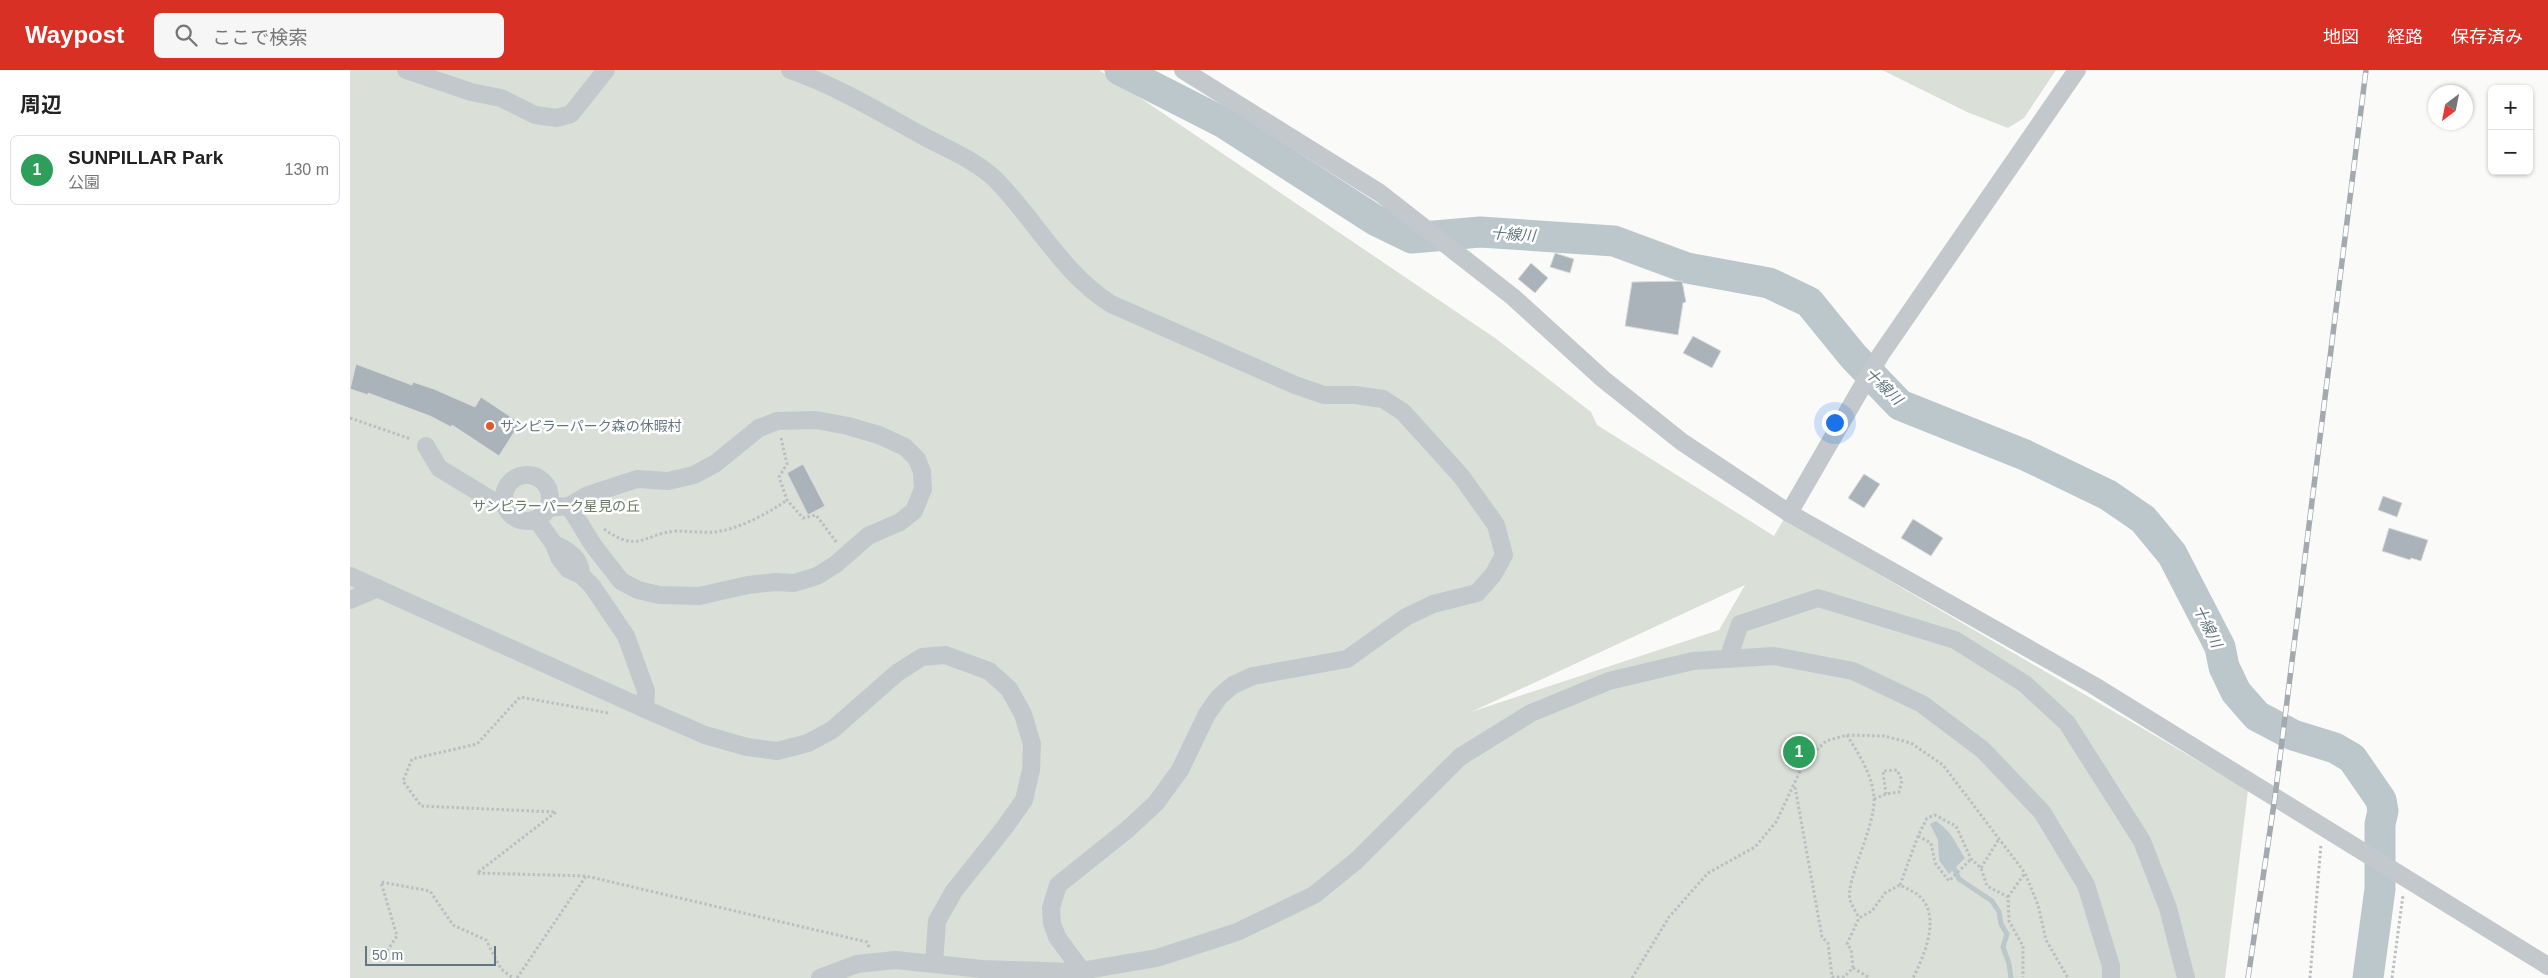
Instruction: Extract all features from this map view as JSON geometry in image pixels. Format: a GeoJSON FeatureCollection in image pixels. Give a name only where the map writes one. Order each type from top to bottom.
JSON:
{"type":"FeatureCollection","features":[{"type":"Feature","properties":{"kind":"street"},"geometry":{"type":"LineString","coordinates":[[406,70],[471,92],[501,98],[535,116],[557,118],[571,114],[606,70]]}},
{"type":"Feature","properties":{"kind":"street"},"geometry":{"type":"LineString","coordinates":[[790,70],[823,81],[968,160],[992,177],[1012,198],[1065,265],[1094,294],[1111,304],[1294,385],[1324,394],[1355,395],[1383,399],[1403,412],[1461,476],[1496,525],[1504,555],[1493,575],[1478,593],[1433,604],[1406,617],[1347,659],[1253,676],[1232,685],[1219,697],[1207,714],[1180,770],[1156,803],[1128,829],[1058,885],[1051,908],[1052,923],[1057,937],[1082,971]]}},
{"type":"Feature","properties":{"kind":"street"},"geometry":{"type":"LineString","coordinates":[[1183,70],[1372,188],[1514,297],[1603,379],[1682,442],[1790,513],[2093,685],[2548,966]]}},
{"type":"Feature","properties":{"kind":"street"},"geometry":{"type":"LineString","coordinates":[[1790,513],[1881,354],[2077,70]]}},
{"type":"Feature","properties":{"kind":"street"},"geometry":{"type":"LineString","coordinates":[[547,508],[569,506],[588,495],[638,479],[668,481],[694,475],[716,463],[758,428],[777,421],[816,420],[848,426],[879,435],[905,447],[917,459],[922,472],[923,489],[914,511],[900,522],[868,536],[845,553],[836,564],[817,576],[794,584],[760,583],[699,596],[659,595],[638,590],[622,581],[593,545],[569,506]]}},
{"type":"Feature","properties":{"kind":"street"},"geometry":{"type":"LineString","coordinates":[[426,446],[439,468],[493,502],[504,502]]}},
{"type":"Feature","properties":{"kind":"street"},"geometry":{"type":"LineString","coordinates":[[533,520],[540,517],[547,508],[548,491],[545,484],[533,476],[526,475],[512,481],[507,487],[504,502],[511,515],[518,519],[533,520],[539,523],[554,544],[559,557],[568,568],[581,575],[610,609],[626,636],[640,668],[646,691],[645,709]]}},
{"type":"Feature","properties":{"kind":"street"},"geometry":{"type":"LineString","coordinates":[[350,576],[705,735],[747,747],[777,751],[808,743],[832,730],[897,673],[922,658],[945,655],[989,670],[1009,689],[1023,714],[1032,744],[1032,770],[1024,800],[1005,828],[954,891],[937,921],[934,964]]}},
{"type":"Feature","properties":{"kind":"street"},"geometry":{"type":"LineString","coordinates":[[350,600],[378,588]]}},
{"type":"Feature","properties":{"kind":"street"},"geometry":{"type":"LineString","coordinates":[[1728,659],[1740,624],[1818,598],[1955,640],[2025,684],[2067,723],[2142,841],[2168,908],[2186,978]]}},
{"type":"Feature","properties":{"kind":"street"},"geometry":{"type":"LineString","coordinates":[[820,978],[857,964],[895,960],[982,969],[1082,971],[1157,958],[1237,932],[1314,895],[1356,861],[1460,757],[1531,713],[1609,681],[1693,661],[1774,656],[1853,671],[1922,704],[1983,750],[2042,812],[2086,885],[2110,966],[2111,978]]}},
{"type":"Feature","properties":{"kind":"path"},"geometry":{"type":"LineString","coordinates":[[777,421],[787,464],[779,477],[787,500],[803,518],[816,515],[845,553]]}},
{"type":"Feature","properties":{"kind":"path"},"geometry":{"type":"LineString","coordinates":[[599,525],[620,540],[640,541],[674,531],[715,532],[735,528],[787,500]]}},
{"type":"Feature","properties":{"kind":"path"},"geometry":{"type":"LineString","coordinates":[[615,714],[520,697],[476,744],[412,759],[403,781],[421,806],[556,812],[477,873],[586,876],[867,942],[874,962]]}},
{"type":"Feature","properties":{"kind":"path"},"geometry":{"type":"LineString","coordinates":[[1847,735],[1869,773],[1874,799],[1871,823],[1854,874],[1850,899],[1859,918]]}},
{"type":"Feature","properties":{"kind":"path"},"geometry":{"type":"LineString","coordinates":[[1632,978],[1669,917],[1708,873],[1755,847],[1776,822],[1805,761],[1826,741],[1847,735],[1884,736],[1911,743],[1943,765],[1969,802],[2025,873],[2038,905],[2046,940],[2068,978]]}},
{"type":"Feature","properties":{"kind":"path"},"geometry":{"type":"LineString","coordinates":[[1874,799],[1886,794],[1899,792],[1902,780],[1897,770],[1883,771],[1886,794]]}},
{"type":"Feature","properties":{"kind":"path"},"geometry":{"type":"LineString","coordinates":[[1794,786],[1822,937],[1828,943],[1832,977],[1844,977],[1853,968]]}},
{"type":"Feature","properties":{"kind":"path"},"geometry":{"type":"LineString","coordinates":[[1853,968],[1851,949],[1847,944],[1859,918],[1872,911],[1885,893],[1900,885],[1918,836],[1927,818],[1935,815],[1956,826],[1971,859],[1981,868],[1987,886],[2008,896]]}},
{"type":"Feature","properties":{"kind":"path"},"geometry":{"type":"LineString","coordinates":[[2310,978],[2322,826]]}},
{"type":"Feature","properties":{"kind":"path"},"geometry":{"type":"LineString","coordinates":[[1918,836],[1931,843],[1935,863],[1949,881],[1971,859]]}},
{"type":"Feature","properties":{"kind":"path"},"geometry":{"type":"LineString","coordinates":[[1981,868],[1999,839]]}},
{"type":"Feature","properties":{"kind":"path"},"geometry":{"type":"LineString","coordinates":[[2023,977],[2023,946],[2010,920],[2008,896],[2025,873]]}},
{"type":"Feature","properties":{"kind":"path"},"geometry":{"type":"LineString","coordinates":[[517,978],[586,876]]}},
{"type":"Feature","properties":{"kind":"path"},"geometry":{"type":"LineString","coordinates":[[2392,978],[2405,877]]}},
{"type":"Feature","properties":{"kind":"path"},"geometry":{"type":"LineString","coordinates":[[387,951],[397,936],[381,882],[430,891],[453,925],[486,940],[501,969],[513,978]]}},
{"type":"Feature","properties":{"kind":"path"},"geometry":{"type":"LineString","coordinates":[[1900,885],[1919,895],[1929,913],[1929,938],[1922,960],[1913,978]]}},
{"type":"Feature","properties":{"kind":"path"},"geometry":{"type":"LineString","coordinates":[[1853,968],[1870,978]]}},
{"type":"Feature","properties":{"kind":"green space","name":"サンピラーパーク星見の丘"},"geometry":{"type":"Polygon","coordinates":[[[350,70],[1099,70],[1495,338],[1591,412],[1597,425],[1774,536],[1784,519],[2248,790],[2225,978],[350,978],[350,70]],[[1745,585],[1471,712],[1719,630],[1745,585]]]}},
{"type":"Feature","properties":{"kind":"green space"},"geometry":{"type":"Polygon","coordinates":[[[1882,70],[2056,70],[2024,118],[2008,128],[1967,112],[1882,70]]]}},
{"type":"Feature","properties":{"kind":"shaded area"},"geometry":{"type":"Polygon","coordinates":[[[1936,821],[1950,834],[1965,858],[1949,874],[1939,860],[1938,840],[1930,824],[1936,821]]]}},
{"type":"Feature","properties":{"kind":"building"},"geometry":{"type":"Polygon","coordinates":[[[1555,253],[1574,259],[1570,273],[1550,267],[1555,253]]]}},
{"type":"Feature","properties":{"kind":"building"},"geometry":{"type":"Polygon","coordinates":[[[1531,263],[1548,278],[1535,293],[1518,279],[1531,263]]]}},
{"type":"Feature","properties":{"kind":"building"},"geometry":{"type":"Polygon","coordinates":[[[1682,281],[1686,302],[1683,303],[1678,335],[1625,326],[1632,282],[1682,281]]]}},
{"type":"Feature","properties":{"kind":"building"},"geometry":{"type":"Polygon","coordinates":[[[1693,336],[1721,351],[1712,368],[1683,353],[1693,336]]]}},
{"type":"Feature","properties":{"kind":"building"},"geometry":{"type":"Polygon","coordinates":[[[356,364],[412,385],[413,382],[434,389],[475,407],[481,397],[520,423],[499,456],[452,425],[451,427],[430,416],[368,393],[368,395],[350,389],[356,364]]]}},
{"type":"Feature","properties":{"kind":"building"},"geometry":{"type":"Polygon","coordinates":[[[803,464],[825,506],[808,515],[787,473],[803,464]]]}},
{"type":"Feature","properties":{"kind":"building"},"geometry":{"type":"Polygon","coordinates":[[[1864,474],[1880,484],[1864,508],[1848,498],[1864,474]]]}},
{"type":"Feature","properties":{"kind":"building"},"geometry":{"type":"Polygon","coordinates":[[[2383,496],[2402,503],[2397,517],[2378,510],[2383,496]]]}},
{"type":"Feature","properties":{"kind":"building"},"geometry":{"type":"Polygon","coordinates":[[[1913,519],[1943,538],[1931,556],[1901,538],[1913,519]]]}},
{"type":"Feature","properties":{"kind":"building"},"geometry":{"type":"Polygon","coordinates":[[[2389,528],[2428,540],[2421,561],[2411,558],[2410,560],[2382,551],[2389,528]]]}},
{"type":"Feature","properties":{"kind":"waterway","name":"十線川"},"geometry":{"type":"LineString","coordinates":[[1120,70],[1224,123],[1375,220],[1412,238],[1480,232],[1614,241],[1687,268],[1769,283],[1809,302],[1853,356],[1900,405],[2025,455],[2108,495],[2143,519],[2172,554],[2220,647],[2224,667],[2236,692],[2257,716],[2293,735],[2335,748],[2352,758],[2381,800],[2383,811],[2380,824],[2380,889],[2368,978]]}},
{"type":"Feature","properties":{"kind":"waterway"},"geometry":{"type":"LineString","coordinates":[[1952,864],[1959,879],[1992,901],[1999,912],[2001,924],[2007,934],[2003,947],[2009,964],[2011,978]]}},
{"type":"Feature","properties":{"kind":"railway"},"geometry":{"type":"LineString","coordinates":[[2248,978],[2275,797],[2366,70]]}},
{"type":"Feature","properties":{"kind":"place","name":"サンピラーパーク森の休暇村"},"geometry":{"type":"Point","coordinates":[490,426]}},
{"type":"Feature","properties":{"kind":"place","name":"SUNPILLAR Park"},"geometry":{"type":"Point","coordinates":[1799,752]}}]}
